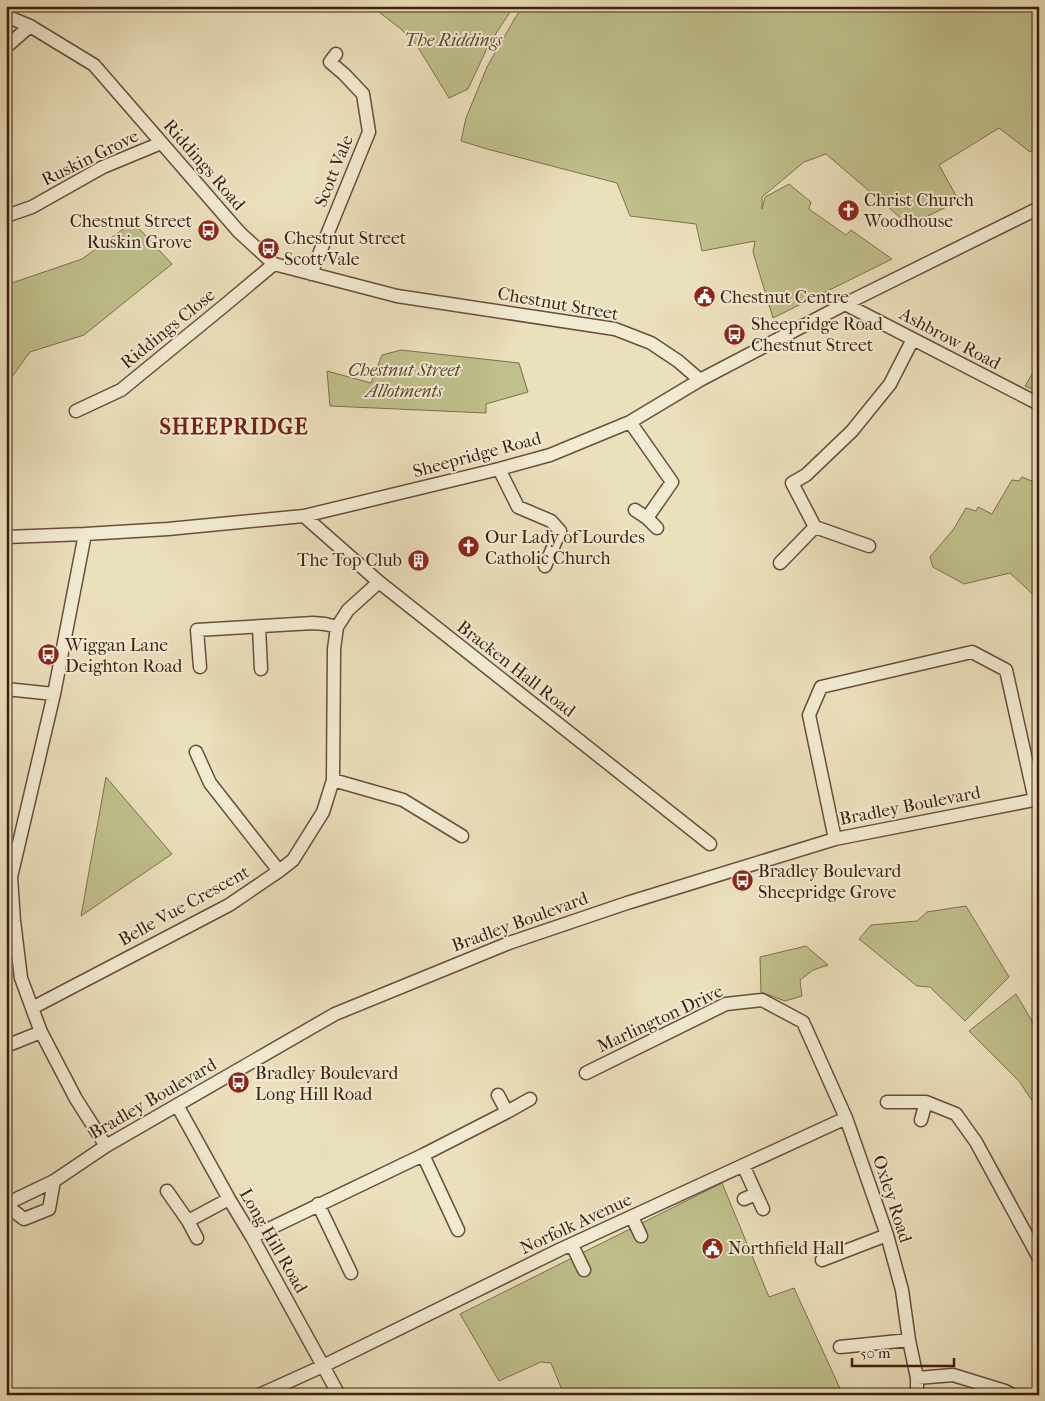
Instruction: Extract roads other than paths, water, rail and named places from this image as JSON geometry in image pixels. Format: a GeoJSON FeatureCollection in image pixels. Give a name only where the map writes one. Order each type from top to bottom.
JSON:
{"type":"FeatureCollection","features":[{"type":"Feature","properties":{"kind":"street","name":"Riddings Road"},"geometry":{"type":"LineString","coordinates":[[6,16],[30,26],[94,64],[239,232],[274,264],[397,296]]}},
{"type":"Feature","properties":{"kind":"street"},"geometry":{"type":"LineString","coordinates":[[6,47],[30,26]]}},
{"type":"Feature","properties":{"kind":"street","name":"Scott Vale"},"geometry":{"type":"LineString","coordinates":[[311,274],[369,132],[363,94],[344,74],[329,63]]}},
{"type":"Feature","properties":{"kind":"street","name":"Ruskin Grove"},"geometry":{"type":"LineString","coordinates":[[6,216],[32,207],[103,167],[161,143]]}},
{"type":"Feature","properties":{"kind":"street","name":"Sheepridge Road"},"geometry":{"type":"LineString","coordinates":[[6,537],[168,529],[304,516],[550,455],[630,422],[700,380],[845,304],[1039,208]]}},
{"type":"Feature","properties":{"kind":"street","name":"Riddings Close"},"geometry":{"type":"LineString","coordinates":[[76,411],[121,390],[274,264]]}},
{"type":"Feature","properties":{"kind":"street","name":"Chestnut Street"},"geometry":{"type":"LineString","coordinates":[[397,296],[615,329],[651,343],[678,361],[700,380]]}},
{"type":"Feature","properties":{"kind":"street","name":"Ashbrow Road"},"geometry":{"type":"LineString","coordinates":[[845,304],[1039,404]]}},
{"type":"Feature","properties":{"kind":"street"},"geometry":{"type":"LineString","coordinates":[[869,546],[815,527],[792,483],[806,475],[852,431],[890,384],[913,339]]}},
{"type":"Feature","properties":{"kind":"street"},"geometry":{"type":"LineString","coordinates":[[630,422],[672,482],[647,518]]}},
{"type":"Feature","properties":{"kind":"street"},"geometry":{"type":"LineString","coordinates":[[499,469],[518,507],[551,521],[560,532],[545,566]]}},
{"type":"Feature","properties":{"kind":"street"},"geometry":{"type":"LineString","coordinates":[[635,510],[657,528]]}},
{"type":"Feature","properties":{"kind":"street","name":"Bracken Hall Road"},"geometry":{"type":"LineString","coordinates":[[304,516],[379,582],[710,844]]}},
{"type":"Feature","properties":{"kind":"street"},"geometry":{"type":"LineString","coordinates":[[780,563],[815,527]]}},
{"type":"Feature","properties":{"kind":"street"},"geometry":{"type":"LineString","coordinates":[[85,534],[54,694],[9,877],[21,978],[41,1032],[76,1099],[106,1146]]}},
{"type":"Feature","properties":{"kind":"street","name":"Belle Vue Crescent"},"geometry":{"type":"LineString","coordinates":[[32,1008],[229,905],[293,860],[323,812],[333,780],[334,649],[338,627],[348,610],[379,582]]}},
{"type":"Feature","properties":{"kind":"street"},"geometry":{"type":"LineString","coordinates":[[200,667],[198,630],[313,623],[338,627]]}},
{"type":"Feature","properties":{"kind":"street"},"geometry":{"type":"LineString","coordinates":[[259,626],[261,669]]}},
{"type":"Feature","properties":{"kind":"street"},"geometry":{"type":"LineString","coordinates":[[836,838],[809,715],[821,687],[972,652],[1006,670],[1037,799]]}},
{"type":"Feature","properties":{"kind":"street"},"geometry":{"type":"LineString","coordinates":[[6,689],[54,694]]}},
{"type":"Feature","properties":{"kind":"street"},"geometry":{"type":"LineString","coordinates":[[196,752],[210,783],[279,871]]}},
{"type":"Feature","properties":{"kind":"street"},"geometry":{"type":"LineString","coordinates":[[333,780],[403,800],[462,836]]}},
{"type":"Feature","properties":{"kind":"street","name":"Bradley Boulevard"},"geometry":{"type":"LineString","coordinates":[[54,1181],[49,1210],[24,1219],[6,1204],[54,1181],[106,1146],[336,1014],[509,942],[836,838],[1037,799]]}},
{"type":"Feature","properties":{"kind":"street","name":"Marlington Drive"},"geometry":{"type":"LineString","coordinates":[[586,1073],[726,1004],[762,1000],[804,1022]]}},
{"type":"Feature","properties":{"kind":"street","name":"Oxley Road"},"geometry":{"type":"LineString","coordinates":[[804,1022],[846,1118],[887,1235],[902,1290],[909,1340],[917,1378],[917,1395]]}},
{"type":"Feature","properties":{"kind":"street"},"geometry":{"type":"LineString","coordinates":[[6,1046],[41,1032]]}},
{"type":"Feature","properties":{"kind":"street"},"geometry":{"type":"LineString","coordinates":[[498,1095],[507,1112]]}},
{"type":"Feature","properties":{"kind":"street"},"geometry":{"type":"LineString","coordinates":[[252,1237],[423,1155],[530,1099]]}},
{"type":"Feature","properties":{"kind":"street"},"geometry":{"type":"LineString","coordinates":[[887,1102],[926,1102],[956,1114],[976,1142],[1039,1258]]}},
{"type":"Feature","properties":{"kind":"street"},"geometry":{"type":"LineString","coordinates":[[920,1120],[926,1102]]}},
{"type":"Feature","properties":{"kind":"street","name":"Long Hill Road"},"geometry":{"type":"LineString","coordinates":[[177,1105],[339,1395]]}},
{"type":"Feature","properties":{"kind":"street","name":"Norfolk Avenue"},"geometry":{"type":"LineString","coordinates":[[259,1395],[323,1366],[572,1245],[846,1118]]}},
{"type":"Feature","properties":{"kind":"street"},"geometry":{"type":"LineString","coordinates":[[423,1155],[458,1230]]}},
{"type":"Feature","properties":{"kind":"street"},"geometry":{"type":"LineString","coordinates":[[743,1165],[763,1209]]}},
{"type":"Feature","properties":{"kind":"street"},"geometry":{"type":"LineString","coordinates":[[167,1191],[188,1221],[197,1238]]}},
{"type":"Feature","properties":{"kind":"street"},"geometry":{"type":"LineString","coordinates":[[744,1199],[756,1194]]}},
{"type":"Feature","properties":{"kind":"street"},"geometry":{"type":"LineString","coordinates":[[188,1221],[228,1199]]}},
{"type":"Feature","properties":{"kind":"street"},"geometry":{"type":"LineString","coordinates":[[318,1204],[351,1273]]}},
{"type":"Feature","properties":{"kind":"street"},"geometry":{"type":"LineString","coordinates":[[632,1217],[641,1236]]}},
{"type":"Feature","properties":{"kind":"street"},"geometry":{"type":"LineString","coordinates":[[822,1260],[887,1235]]}},
{"type":"Feature","properties":{"kind":"street"},"geometry":{"type":"LineString","coordinates":[[572,1245],[584,1270]]}},
{"type":"Feature","properties":{"kind":"street"},"geometry":{"type":"LineString","coordinates":[[840,1348],[909,1340]]}},
{"type":"Feature","properties":{"kind":"street"},"geometry":{"type":"LineString","coordinates":[[917,1378],[953,1375],[1013,1395]]}},
{"type":"Feature","properties":{"kind":"place","name":"Christ Church Woodhouse"},"geometry":{"type":"Point","coordinates":[848,210]}},
{"type":"Feature","properties":{"kind":"place","name":"Chestnut Street Ruskin Grove"},"geometry":{"type":"Point","coordinates":[208,231]}},
{"type":"Feature","properties":{"kind":"place","name":"Chestnut Street Scott Vale"},"geometry":{"type":"Point","coordinates":[268,248]}},
{"type":"Feature","properties":{"kind":"place","name":"Chestnut Centre"},"geometry":{"type":"Point","coordinates":[704,297]}},
{"type":"Feature","properties":{"kind":"place","name":"Sheepridge Road Chestnut Street"},"geometry":{"type":"Point","coordinates":[735,334]}},
{"type":"Feature","properties":{"kind":"place","name":"Our Lady of Lourdes Catholic Church"},"geometry":{"type":"Point","coordinates":[469,547]}},
{"type":"Feature","properties":{"kind":"place","name":"The Top Club"},"geometry":{"type":"Point","coordinates":[418,560]}},
{"type":"Feature","properties":{"kind":"place","name":"Wiggan Lane Deighton Road"},"geometry":{"type":"Point","coordinates":[49,655]}},
{"type":"Feature","properties":{"kind":"place","name":"Bradley Boulevard Sheepridge Grove"},"geometry":{"type":"Point","coordinates":[742,881]}},
{"type":"Feature","properties":{"kind":"place","name":"Bradley Boulevard Long Hill Road"},"geometry":{"type":"Point","coordinates":[239,1083]}},
{"type":"Feature","properties":{"kind":"place","name":"Northfield Hall"},"geometry":{"type":"Point","coordinates":[712,1248]}},
{"type":"Feature","properties":{"kind":"district","name":"SHEEPRIDGE"},"geometry":{"type":"Point","coordinates":[234,427]}},
{"type":"Feature","properties":{"kind":"park label","name":"The Riddings"},"geometry":{"type":"Point","coordinates":[453,40]}},
{"type":"Feature","properties":{"kind":"park label","name":"Chestnut Street Allotments"},"geometry":{"type":"Point","coordinates":[404,380]}}]}
